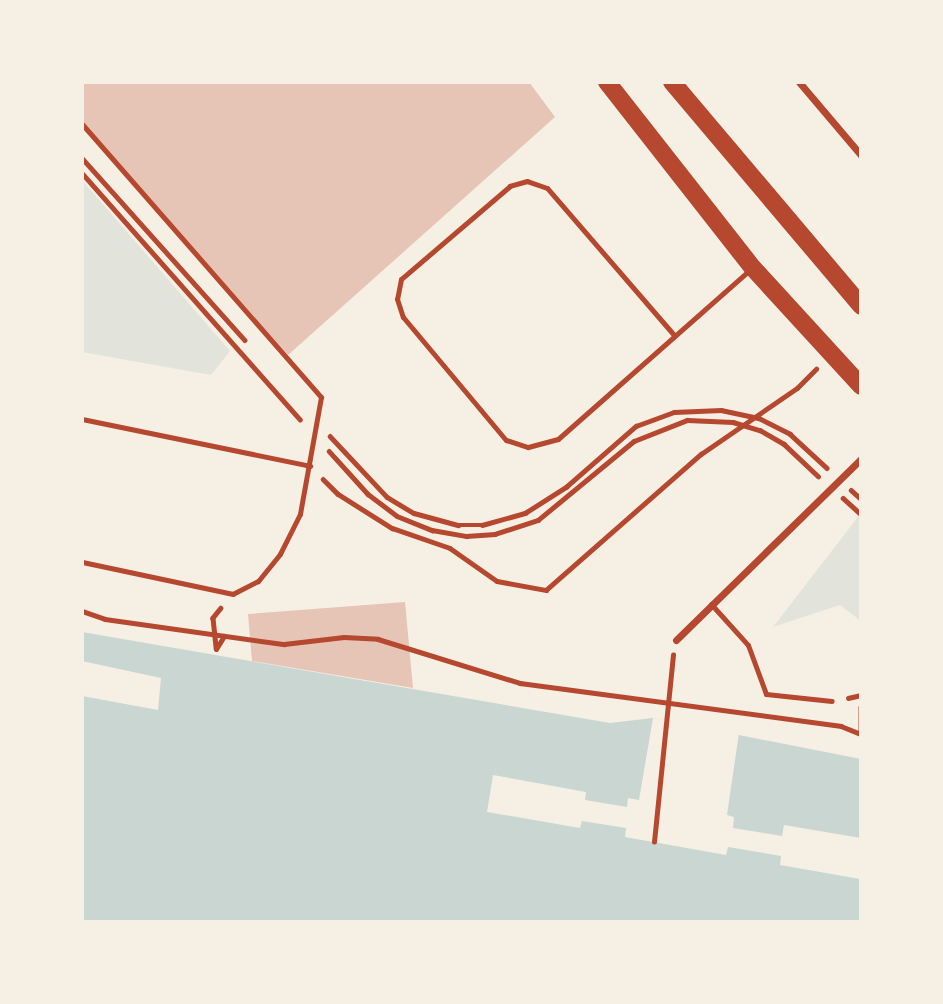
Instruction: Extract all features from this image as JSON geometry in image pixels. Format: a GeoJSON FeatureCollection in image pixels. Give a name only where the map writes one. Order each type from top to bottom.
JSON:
{"type":"FeatureCollection","features":[{"type":"Feature","properties":{"kind":"main road"},"geometry":{"type":"LineString","coordinates":[[607,82],[752,268],[861,386]]}},
{"type":"Feature","properties":{"kind":"main road"},"geometry":{"type":"LineString","coordinates":[[672,82],[861,306]]}},
{"type":"Feature","properties":{"kind":"street"},"geometry":{"type":"LineString","coordinates":[[799,82],[861,155]]}},
{"type":"Feature","properties":{"kind":"street"},"geometry":{"type":"LineString","coordinates":[[676,640],[861,459]]}},
{"type":"Feature","properties":{"kind":"lane"},"geometry":{"type":"LineString","coordinates":[[82,124],[321,397],[300,514],[280,554],[258,580],[233,594],[82,562]]}},
{"type":"Feature","properties":{"kind":"lane"},"geometry":{"type":"LineString","coordinates":[[674,335],[547,188],[527,181],[510,186],[401,279],[397,299],[403,317],[506,440],[528,447],[558,439],[752,268]]}},
{"type":"Feature","properties":{"kind":"lane"},"geometry":{"type":"LineString","coordinates":[[82,419],[310,466]]}},
{"type":"Feature","properties":{"kind":"lane"},"geometry":{"type":"LineString","coordinates":[[711,604],[748,645],[766,694],[832,701]]}},
{"type":"Feature","properties":{"kind":"path"},"geometry":{"type":"LineString","coordinates":[[82,173],[308,428]]}},
{"type":"Feature","properties":{"kind":"path"},"geometry":{"type":"LineString","coordinates":[[310,466],[338,494],[392,528],[450,548],[496,582],[546,590],[701,454],[797,387],[831,355]]}},
{"type":"Feature","properties":{"kind":"path"},"geometry":{"type":"LineString","coordinates":[[325,447],[368,494],[397,516],[432,530],[466,536],[495,534],[538,520],[635,441],[687,420],[733,422],[760,430],[784,444],[828,484]]}},
{"type":"Feature","properties":{"kind":"path"},"geometry":{"type":"LineString","coordinates":[[836,492],[861,514]]}},
{"type":"Feature","properties":{"kind":"path"},"geometry":{"type":"LineString","coordinates":[[82,611],[284,644],[344,638],[378,639],[520,683],[841,726],[861,733],[861,707]]}},
{"type":"Feature","properties":{"kind":"path"},"geometry":{"type":"LineString","coordinates":[[212,618],[216,649],[224,636]]}},
{"type":"Feature","properties":{"kind":"path"},"geometry":{"type":"LineString","coordinates":[[654,842],[676,640]]}},
{"type":"Feature","properties":{"kind":"shaded area"},"geometry":{"type":"Polygon","coordinates":[[[82,180],[230,351],[211,375],[82,352],[82,180]]]}},
{"type":"Feature","properties":{"kind":"shaded area"},"geometry":{"type":"Polygon","coordinates":[[[861,513],[861,621],[840,605],[773,627],[861,513]]]}},
{"type":"Feature","properties":{"kind":"shaded area"},"geometry":{"type":"Polygon","coordinates":[[[82,632],[610,723],[653,718],[861,759],[861,922],[82,922],[82,632]]]}},
{"type":"Feature","properties":{"kind":"pier"},"geometry":{"type":"Polygon","coordinates":[[[82,661],[161,678],[158,710],[82,696],[82,661]]]}},
{"type":"Feature","properties":{"kind":"pier"},"geometry":{"type":"Polygon","coordinates":[[[653,718],[739,733],[727,815],[734,817],[733,828],[782,836],[784,825],[861,838],[860,879],[780,865],[781,856],[728,847],[726,855],[625,837],[626,828],[582,821],[580,828],[487,812],[493,775],[586,792],[585,800],[627,807],[628,798],[639,800],[653,718]]]}},
{"type":"Feature","properties":{"kind":"building"},"geometry":{"type":"Polygon","coordinates":[[[82,82],[529,82],[555,117],[288,355],[82,123],[82,82]]]}},
{"type":"Feature","properties":{"kind":"building"},"geometry":{"type":"Polygon","coordinates":[[[405,602],[413,688],[252,661],[248,614],[405,602]]]}}]}
